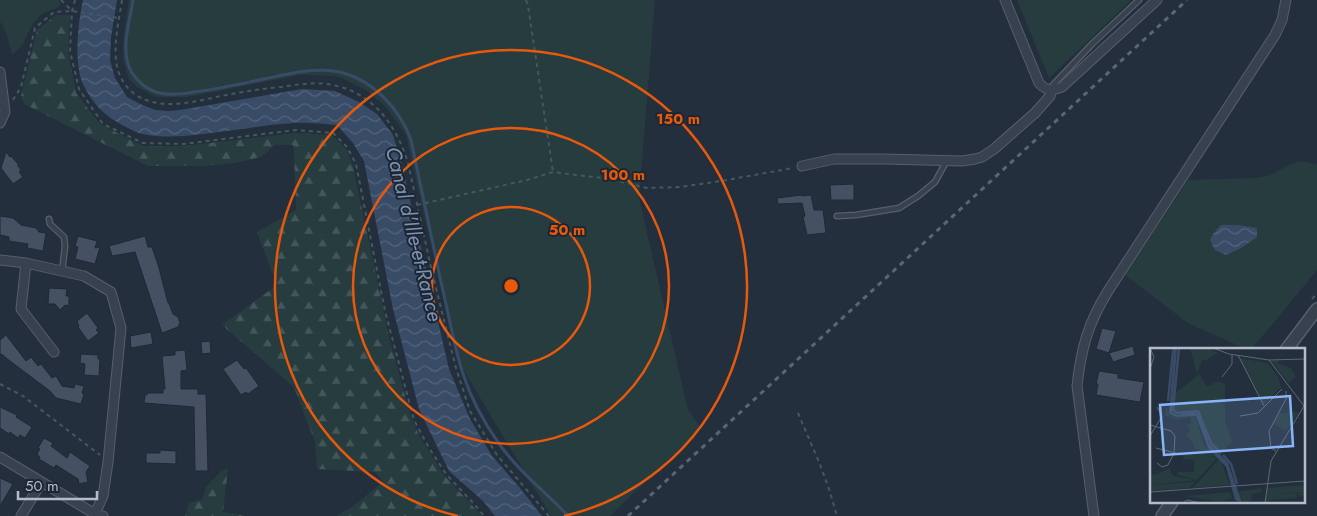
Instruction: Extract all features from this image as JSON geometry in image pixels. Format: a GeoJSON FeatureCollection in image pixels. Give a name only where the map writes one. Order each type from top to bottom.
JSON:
{"type":"FeatureCollection","features":[{"type":"Feature","properties":{"kind":"street"},"geometry":{"type":"LineString","coordinates":[[1005,0],[1039,84],[1052,90],[1062,87],[1157,0]]}},
{"type":"Feature","properties":{"kind":"street"},"geometry":{"type":"LineString","coordinates":[[1094,516],[1077,386],[1084,342],[1091,322],[1108,291],[1275,35],[1282,20],[1286,0]]}},
{"type":"Feature","properties":{"kind":"street"},"geometry":{"type":"LineString","coordinates":[[0,77],[5,112],[0,123]]}},
{"type":"Feature","properties":{"kind":"street"},"geometry":{"type":"LineString","coordinates":[[802,166],[834,159],[969,161],[988,154],[1035,113],[1050,96],[1052,90]]}},
{"type":"Feature","properties":{"kind":"street"},"geometry":{"type":"LineString","coordinates":[[0,260],[26,263],[84,276],[111,292],[121,328],[108,462],[103,496],[97,515],[0,457]]}},
{"type":"Feature","properties":{"kind":"street"},"geometry":{"type":"LineString","coordinates":[[26,263],[21,309],[54,352]]}},
{"type":"Feature","properties":{"kind":"street"},"geometry":{"type":"LineString","coordinates":[[1288,348],[1317,309]]}},
{"type":"Feature","properties":{"kind":"street"},"geometry":{"type":"LineString","coordinates":[[20,516],[41,483]]}},
{"type":"Feature","properties":{"kind":"street"},"geometry":{"type":"LineString","coordinates":[[1162,516],[1171,504]]}},
{"type":"Feature","properties":{"kind":"lane"},"geometry":{"type":"LineString","coordinates":[[1052,90],[1052,85],[1138,0]]}},
{"type":"Feature","properties":{"kind":"lane"},"geometry":{"type":"LineString","coordinates":[[837,216],[899,208],[935,182],[947,160]]}},
{"type":"Feature","properties":{"kind":"lane"},"geometry":{"type":"LineString","coordinates":[[49,219],[50,224],[64,237],[65,246],[62,272]]}},
{"type":"Feature","properties":{"kind":"path"},"geometry":{"type":"LineString","coordinates":[[60,0],[72,11]]}},
{"type":"Feature","properties":{"kind":"path"},"geometry":{"type":"LineString","coordinates":[[75,0],[72,11],[70,51],[79,89],[103,124],[143,143],[184,144],[296,130],[333,133],[348,148],[356,164],[385,311],[414,420],[446,474],[484,516]]}},
{"type":"Feature","properties":{"kind":"path"},"geometry":{"type":"LineString","coordinates":[[122,0],[118,18],[116,61],[118,71],[124,83],[130,91],[139,97],[155,103],[169,104],[192,102],[249,91],[319,83],[336,85],[362,96],[378,108],[389,121],[404,149],[408,163],[416,205],[456,368],[470,411],[497,455],[549,516]]}},
{"type":"Feature","properties":{"kind":"path"},"geometry":{"type":"LineString","coordinates":[[526,0],[553,172]]}},
{"type":"Feature","properties":{"kind":"path"},"geometry":{"type":"LineString","coordinates":[[5,112],[21,87],[35,28],[54,12],[72,11],[118,18]]}},
{"type":"Feature","properties":{"kind":"path"},"geometry":{"type":"LineString","coordinates":[[416,205],[527,180],[553,172],[610,179],[647,188],[680,187],[721,182],[802,166]]}},
{"type":"Feature","properties":{"kind":"path"},"geometry":{"type":"LineString","coordinates":[[0,384],[22,396],[108,462]]}},
{"type":"Feature","properties":{"kind":"path"},"geometry":{"type":"LineString","coordinates":[[798,413],[820,462],[837,516]]}},
{"type":"Feature","properties":{"kind":"green space"},"geometry":{"type":"Polygon","coordinates":[[[0,0],[58,0],[61,4],[57,8],[43,13],[37,19],[22,46],[12,55],[7,35],[0,21],[0,0]]]}},
{"type":"Feature","properties":{"kind":"green space"},"geometry":{"type":"Polygon","coordinates":[[[129,0],[655,0],[639,198],[688,410],[701,428],[610,516],[551,516],[461,366],[406,135],[385,106],[366,90],[337,76],[301,75],[187,97],[156,97],[137,87],[129,79],[123,60],[123,39],[129,0]]]}},
{"type":"Feature","properties":{"kind":"green space"},"geometry":{"type":"Polygon","coordinates":[[[1017,0],[1131,0],[1049,78],[1017,0]]]}},
{"type":"Feature","properties":{"kind":"green space"},"geometry":{"type":"Polygon","coordinates":[[[56,15],[70,15],[68,52],[76,93],[100,124],[143,146],[185,146],[294,133],[332,135],[347,150],[353,166],[389,337],[410,414],[418,433],[443,474],[482,516],[336,516],[352,507],[383,482],[375,472],[317,469],[315,442],[294,387],[222,325],[277,285],[257,232],[296,210],[293,145],[275,145],[261,157],[235,163],[204,166],[148,166],[24,104],[21,96],[37,30],[56,15]]]}},
{"type":"Feature","properties":{"kind":"green space"},"geometry":{"type":"Polygon","coordinates":[[[1301,161],[1317,164],[1317,270],[1253,348],[1244,348],[1188,323],[1125,275],[1188,180],[1268,176],[1301,161]]]}},
{"type":"Feature","properties":{"kind":"green space"},"geometry":{"type":"Polygon","coordinates":[[[228,468],[223,512],[247,516],[185,516],[189,503],[203,499],[206,487],[220,472],[228,468]]]}},
{"type":"Feature","properties":{"kind":"water","name":"Canal d'Ille-et-Rance"},"geometry":{"type":"Polygon","coordinates":[[[83,0],[117,0],[111,37],[110,60],[115,78],[127,97],[155,110],[180,110],[302,89],[335,91],[359,102],[377,114],[393,135],[401,161],[449,369],[470,419],[492,456],[542,516],[495,516],[483,501],[449,471],[419,409],[393,309],[364,161],[353,143],[337,125],[306,123],[269,125],[178,136],[148,135],[132,130],[112,119],[98,107],[84,86],[78,67],[78,44],[83,0]]]}},
{"type":"Feature","properties":{"kind":"water"},"geometry":{"type":"Polygon","coordinates":[[[1221,225],[1257,228],[1257,237],[1226,255],[1215,250],[1210,240],[1221,225]]]}},
{"type":"Feature","properties":{"kind":"building"},"geometry":{"type":"Polygon","coordinates":[[[6,152],[18,164],[21,170],[19,172],[23,177],[13,184],[1,168],[6,152]]]}},
{"type":"Feature","properties":{"kind":"building"},"geometry":{"type":"Polygon","coordinates":[[[854,184],[854,200],[831,200],[830,185],[854,184]]]}},
{"type":"Feature","properties":{"kind":"building"},"geometry":{"type":"Polygon","coordinates":[[[811,195],[814,210],[823,210],[826,233],[807,235],[802,203],[778,204],[777,198],[811,195]]]}},
{"type":"Feature","properties":{"kind":"building"},"geometry":{"type":"Polygon","coordinates":[[[0,216],[13,218],[21,225],[36,228],[39,232],[46,233],[43,251],[27,248],[28,244],[9,241],[9,237],[0,235],[0,216]]]}},
{"type":"Feature","properties":{"kind":"building"},"geometry":{"type":"Polygon","coordinates":[[[78,236],[97,241],[95,248],[100,247],[95,264],[75,259],[78,247],[75,246],[78,236]]]}},
{"type":"Feature","properties":{"kind":"building"},"geometry":{"type":"Polygon","coordinates":[[[145,236],[148,247],[152,247],[168,303],[180,323],[178,327],[162,333],[135,252],[112,256],[109,246],[145,236]]]}},
{"type":"Feature","properties":{"kind":"building"},"geometry":{"type":"Polygon","coordinates":[[[49,288],[67,289],[66,296],[69,296],[69,306],[65,305],[60,310],[55,304],[48,304],[49,288]]]}},
{"type":"Feature","properties":{"kind":"building"},"geometry":{"type":"Polygon","coordinates":[[[87,313],[98,328],[96,330],[99,333],[88,341],[78,327],[77,321],[87,313]]]}},
{"type":"Feature","properties":{"kind":"building"},"geometry":{"type":"Polygon","coordinates":[[[1102,328],[1116,331],[1109,353],[1096,349],[1102,328]]]}},
{"type":"Feature","properties":{"kind":"building"},"geometry":{"type":"Polygon","coordinates":[[[151,332],[153,344],[131,348],[130,336],[151,332]]]}},
{"type":"Feature","properties":{"kind":"building"},"geometry":{"type":"Polygon","coordinates":[[[6,335],[26,361],[31,357],[38,366],[41,364],[52,378],[56,376],[62,386],[74,388],[75,384],[84,386],[81,404],[56,398],[50,391],[0,354],[0,340],[6,335]]]}},
{"type":"Feature","properties":{"kind":"building"},"geometry":{"type":"Polygon","coordinates":[[[210,341],[211,353],[202,354],[201,342],[210,341]]]}},
{"type":"Feature","properties":{"kind":"building"},"geometry":{"type":"Polygon","coordinates":[[[1133,346],[1135,355],[1113,362],[1109,353],[1133,346]]]}},
{"type":"Feature","properties":{"kind":"building"},"geometry":{"type":"Polygon","coordinates":[[[185,350],[187,370],[181,371],[181,389],[198,389],[198,394],[206,394],[208,471],[195,471],[194,407],[144,403],[147,393],[163,393],[163,389],[165,389],[162,356],[175,355],[175,351],[185,350]]]}},
{"type":"Feature","properties":{"kind":"building"},"geometry":{"type":"Polygon","coordinates":[[[81,354],[98,355],[98,359],[100,359],[99,376],[84,375],[85,364],[80,363],[81,354]]]}},
{"type":"Feature","properties":{"kind":"building"},"geometry":{"type":"Polygon","coordinates":[[[237,360],[244,369],[246,368],[259,386],[248,394],[246,392],[241,395],[223,369],[237,360]]]}},
{"type":"Feature","properties":{"kind":"building"},"geometry":{"type":"Polygon","coordinates":[[[1099,371],[1118,374],[1118,378],[1144,382],[1140,402],[1096,395],[1099,371]]]}},
{"type":"Feature","properties":{"kind":"building"},"geometry":{"type":"Polygon","coordinates":[[[0,407],[17,415],[16,417],[32,427],[25,438],[20,435],[18,438],[0,428],[0,407]]]}},
{"type":"Feature","properties":{"kind":"building"},"geometry":{"type":"Polygon","coordinates":[[[44,438],[53,443],[51,446],[67,458],[70,452],[90,466],[86,472],[88,482],[79,484],[78,479],[56,465],[54,468],[39,459],[40,457],[37,454],[40,449],[38,448],[44,438]]]}},
{"type":"Feature","properties":{"kind":"building"},"geometry":{"type":"Polygon","coordinates":[[[160,450],[176,451],[176,464],[146,463],[146,453],[160,453],[160,450]]]}},
{"type":"Feature","properties":{"kind":"building"},"geometry":{"type":"Polygon","coordinates":[[[0,478],[13,484],[0,506],[0,478]]]}},
{"type":"Feature","properties":{"kind":"waterway","name":"Canal d'Ille-et-Rance"},"geometry":{"type":"LineString","coordinates":[[133,0],[127,32],[126,57],[135,78],[156,92],[180,94],[222,88],[295,73],[322,70],[340,72],[352,76],[384,97],[400,117],[411,140],[453,338],[469,390],[488,428],[507,455],[568,516]]}},
{"type":"Feature","properties":{"kind":"railway"},"geometry":{"type":"LineString","coordinates":[[628,516],[1187,0]]}}]}
